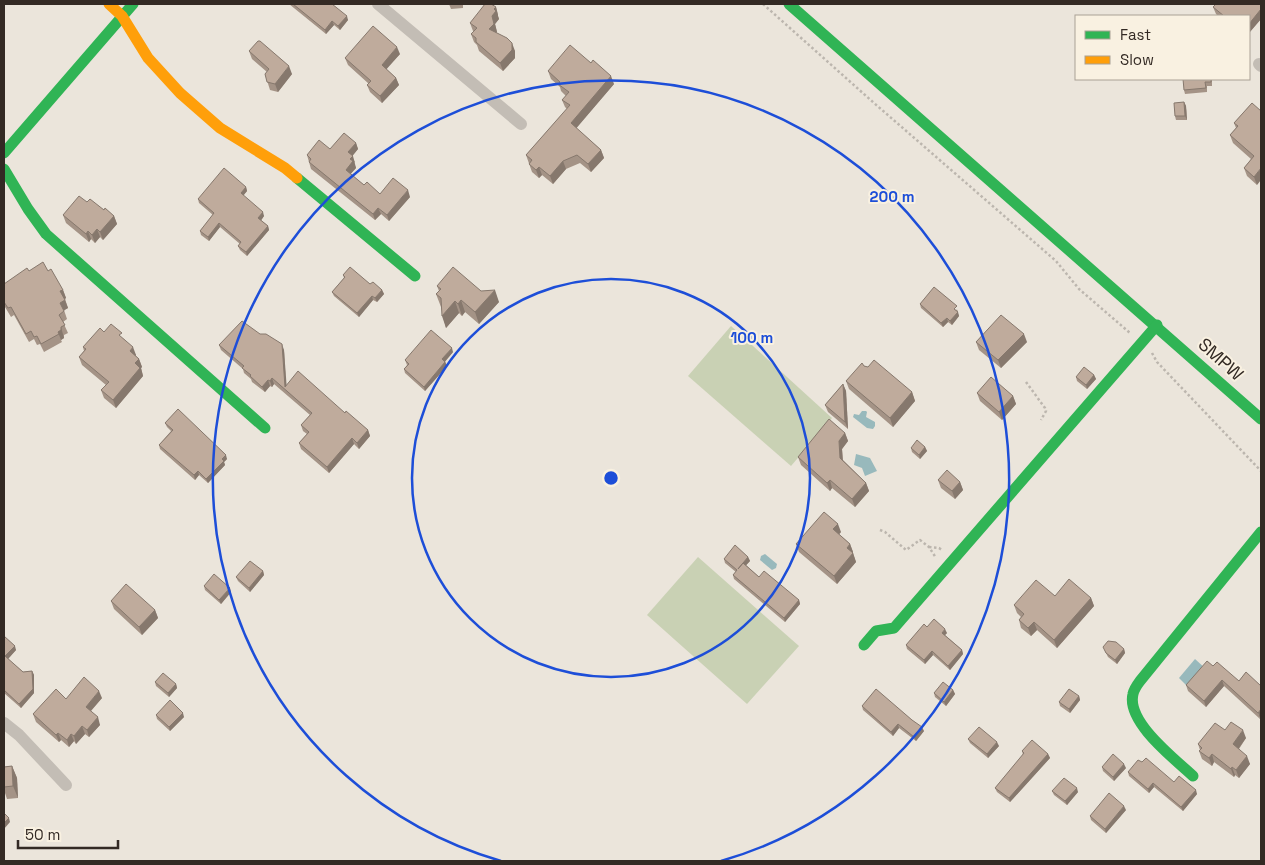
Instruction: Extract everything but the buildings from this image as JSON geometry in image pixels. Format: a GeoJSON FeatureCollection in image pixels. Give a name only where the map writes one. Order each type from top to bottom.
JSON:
{"type":"FeatureCollection","features":[{"type":"Feature","properties":{"kind":"street"},"geometry":{"type":"LineString","coordinates":[[109,4],[122,16],[148,58],[180,93],[220,128],[285,168],[415,276]]}},
{"type":"Feature","properties":{"kind":"street"},"geometry":{"type":"LineString","coordinates":[[4,153],[133,4]]}},
{"type":"Feature","properties":{"kind":"street"},"geometry":{"type":"LineString","coordinates":[[378,4],[520,124]]}},
{"type":"Feature","properties":{"kind":"street","name":"SMPW"},"geometry":{"type":"LineString","coordinates":[[789,4],[1157,325],[1261,419]]}},
{"type":"Feature","properties":{"kind":"street"},"geometry":{"type":"LineString","coordinates":[[4,169],[28,209],[46,234],[265,428]]}},
{"type":"Feature","properties":{"kind":"street"},"geometry":{"type":"LineString","coordinates":[[864,645],[876,631],[894,628],[1157,325]]}},
{"type":"Feature","properties":{"kind":"street"},"geometry":{"type":"LineString","coordinates":[[1193,776],[1161,746],[1142,724],[1134,713],[1132,697],[1135,688],[1261,532]]}},
{"type":"Feature","properties":{"kind":"street"},"geometry":{"type":"LineString","coordinates":[[4,723],[19,735],[66,785]]}},
{"type":"Feature","properties":{"kind":"path"},"geometry":{"type":"LineString","coordinates":[[763,4],[1056,261],[1079,289],[1154,355],[1157,362],[1261,471]]}},
{"type":"Feature","properties":{"kind":"path"},"geometry":{"type":"LineString","coordinates":[[1026,382],[1046,408],[1046,412],[1041,420]]}},
{"type":"Feature","properties":{"kind":"path"},"geometry":{"type":"LineString","coordinates":[[880,530],[906,550],[920,540],[928,547],[935,558],[946,567]]}},
{"type":"Feature","properties":{"kind":"green space"},"geometry":{"type":"Polygon","coordinates":[[[731,326],[832,418],[791,466],[688,376],[731,326]]]}},
{"type":"Feature","properties":{"kind":"green space"},"geometry":{"type":"Polygon","coordinates":[[[698,557],[799,646],[747,704],[647,615],[698,557]]]}},
{"type":"Feature","properties":{"kind":"water"},"geometry":{"type":"Polygon","coordinates":[[[862,411],[866,411],[866,417],[875,422],[873,429],[867,428],[853,417],[854,414],[859,415],[862,411]]]}},
{"type":"Feature","properties":{"kind":"water"},"geometry":{"type":"Polygon","coordinates":[[[856,454],[870,458],[877,471],[865,476],[862,468],[854,465],[856,454]]]}},
{"type":"Feature","properties":{"kind":"water"},"geometry":{"type":"Polygon","coordinates":[[[765,554],[777,564],[776,568],[772,570],[760,560],[761,556],[765,554]]]}},
{"type":"Feature","properties":{"kind":"water"},"geometry":{"type":"Polygon","coordinates":[[[1195,659],[1206,669],[1189,688],[1179,678],[1195,659]]]}},
{"type":"Feature","properties":{"kind":"traffic: fast"},"geometry":{"type":"LineString","coordinates":[[4,153],[133,4]]}},
{"type":"Feature","properties":{"kind":"traffic: fast"},"geometry":{"type":"LineString","coordinates":[[789,4],[1261,419]]}},
{"type":"Feature","properties":{"kind":"traffic: fast"},"geometry":{"type":"LineString","coordinates":[[4,169],[28,209],[46,234],[265,428]]}},
{"type":"Feature","properties":{"kind":"traffic: fast"},"geometry":{"type":"LineString","coordinates":[[297,178],[415,276]]}},
{"type":"Feature","properties":{"kind":"traffic: fast"},"geometry":{"type":"LineString","coordinates":[[864,645],[876,631],[894,628],[1157,325]]}},
{"type":"Feature","properties":{"kind":"traffic: fast"},"geometry":{"type":"LineString","coordinates":[[1193,776],[1164,750],[1144,728],[1133,705],[1133,692],[1261,532]]}},
{"type":"Feature","properties":{"kind":"traffic: slow"},"geometry":{"type":"LineString","coordinates":[[109,4],[122,16],[148,58],[180,93],[220,128],[285,168],[297,178]]}}]}
